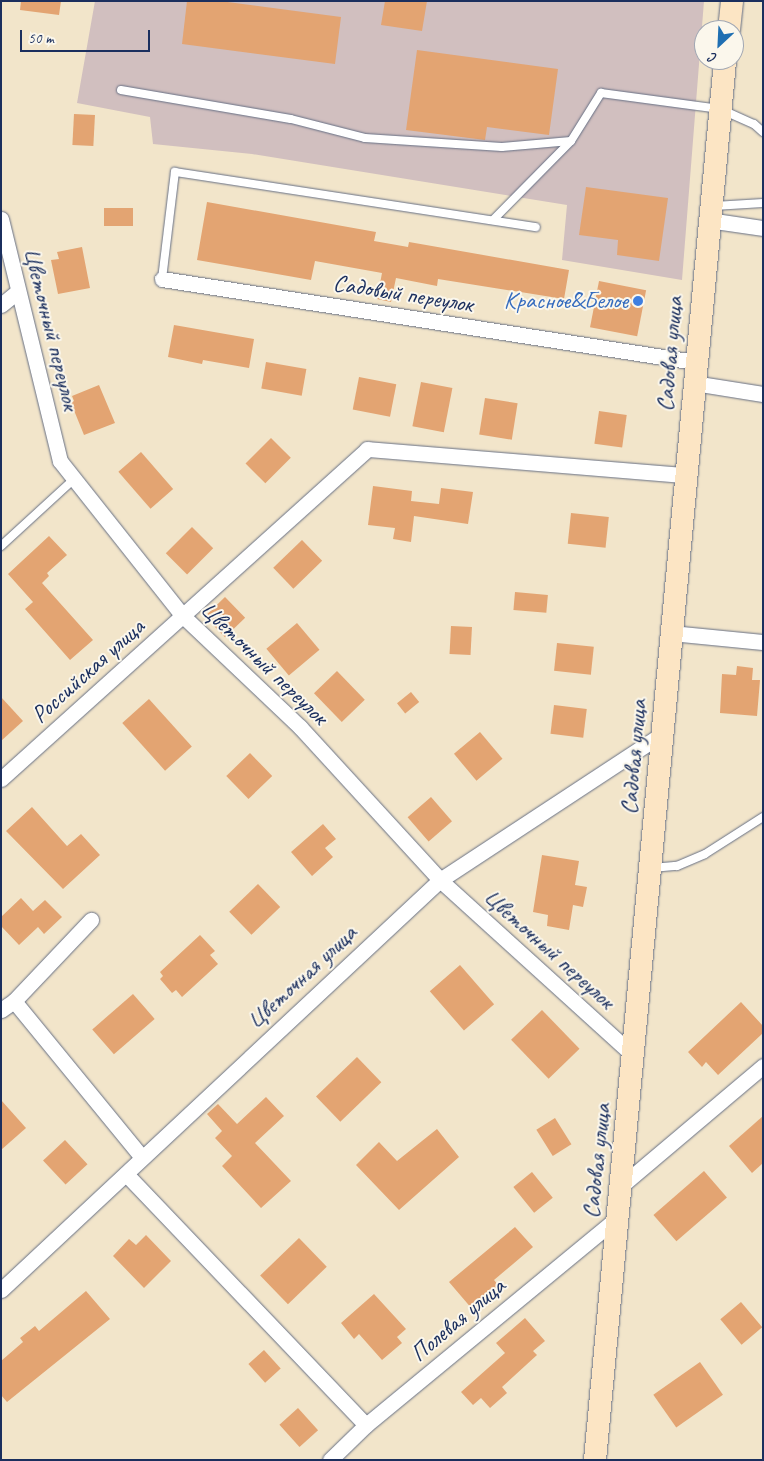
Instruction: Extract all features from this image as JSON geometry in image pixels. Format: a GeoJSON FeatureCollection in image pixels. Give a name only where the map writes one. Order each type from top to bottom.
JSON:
{"type":"FeatureCollection","features":[{"type":"Feature","properties":{"kind":"main road"},"geometry":{"type":"LineString","coordinates":[[729,20],[732,1]]}},
{"type":"Feature","properties":{"kind":"main road","name":"Садовая улица"},"geometry":{"type":"LineString","coordinates":[[595,1460],[709,213],[724,70]]}},
{"type":"Feature","properties":{"kind":"street"},"geometry":{"type":"LineString","coordinates":[[709,213],[763,228]]}},
{"type":"Feature","properties":{"kind":"street","name":"Цветочный переулок"},"geometry":{"type":"LineString","coordinates":[[1,219],[60,461],[182,615],[300,727],[440,880],[633,1055]]}},
{"type":"Feature","properties":{"kind":"street","name":"Садовый переулок"},"geometry":{"type":"LineString","coordinates":[[162,279],[695,372],[763,394]]}},
{"type":"Feature","properties":{"kind":"street"},"geometry":{"type":"LineString","coordinates":[[1,305],[18,291]]}},
{"type":"Feature","properties":{"kind":"street","name":"Российская улица"},"geometry":{"type":"LineString","coordinates":[[1,779],[368,449],[685,475]]}},
{"type":"Feature","properties":{"kind":"street"},"geometry":{"type":"LineString","coordinates":[[671,633],[763,642]]}},
{"type":"Feature","properties":{"kind":"street","name":"Цветочная улица"},"geometry":{"type":"LineString","coordinates":[[1,1290],[126,1174],[141,1156],[440,880],[662,734]]}},
{"type":"Feature","properties":{"kind":"street"},"geometry":{"type":"LineString","coordinates":[[1,1010],[14,1001],[92,920]]}},
{"type":"Feature","properties":{"kind":"street"},"geometry":{"type":"LineString","coordinates":[[14,1001],[141,1156]]}},
{"type":"Feature","properties":{"kind":"street"},"geometry":{"type":"LineString","coordinates":[[621,1186],[763,1066]]}},
{"type":"Feature","properties":{"kind":"street"},"geometry":{"type":"LineString","coordinates":[[126,1174],[366,1426]]}},
{"type":"Feature","properties":{"kind":"street","name":"Полевая улица"},"geometry":{"type":"LineString","coordinates":[[330,1460],[366,1426],[617,1218]]}},
{"type":"Feature","properties":{"kind":"lane"},"geometry":{"type":"LineString","coordinates":[[121,90],[291,119],[365,138],[502,147],[571,140]]}},
{"type":"Feature","properties":{"kind":"lane"},"geometry":{"type":"LineString","coordinates":[[492,220],[571,140],[600,93],[720,109],[754,124],[763,132]]}},
{"type":"Feature","properties":{"kind":"lane"},"geometry":{"type":"LineString","coordinates":[[162,279],[175,172],[536,227]]}},
{"type":"Feature","properties":{"kind":"lane"},"geometry":{"type":"LineString","coordinates":[[709,213],[763,203]]}},
{"type":"Feature","properties":{"kind":"lane"},"geometry":{"type":"LineString","coordinates":[[1,546],[74,479]]}},
{"type":"Feature","properties":{"kind":"lane"},"geometry":{"type":"LineString","coordinates":[[650,868],[677,866],[705,854],[763,817]]}},
{"type":"Feature","properties":{"kind":"shaded area"},"geometry":{"type":"Polygon","coordinates":[[[95,1],[704,1],[703,20],[694,20],[694,70],[699,70],[682,280],[562,260],[567,205],[252,154],[153,144],[150,117],[77,103],[95,1]]]}},
{"type":"Feature","properties":{"kind":"building"},"geometry":{"type":"Polygon","coordinates":[[[21,1],[61,1],[59,15],[20,10],[21,1]]]}},
{"type":"Feature","properties":{"kind":"building"},"geometry":{"type":"Polygon","coordinates":[[[187,1],[220,1],[341,17],[335,64],[182,44],[187,1]]]}},
{"type":"Feature","properties":{"kind":"building"},"geometry":{"type":"Polygon","coordinates":[[[385,1],[427,1],[422,31],[381,25],[385,1]]]}},
{"type":"Feature","properties":{"kind":"building"},"geometry":{"type":"Polygon","coordinates":[[[417,50],[558,69],[549,135],[487,127],[485,140],[406,130],[417,50]]]}},
{"type":"Feature","properties":{"kind":"building"},"geometry":{"type":"Polygon","coordinates":[[[74,114],[95,115],[93,146],[72,145],[74,114]]]}},
{"type":"Feature","properties":{"kind":"building"},"geometry":{"type":"Polygon","coordinates":[[[586,187],[668,198],[659,261],[617,255],[618,240],[579,235],[586,187]]]}},
{"type":"Feature","properties":{"kind":"building"},"geometry":{"type":"Polygon","coordinates":[[[207,202],[376,232],[374,241],[408,247],[409,242],[569,270],[564,299],[438,279],[437,286],[396,278],[391,302],[377,299],[382,273],[315,261],[311,280],[197,260],[207,202]]]}},
{"type":"Feature","properties":{"kind":"building"},"geometry":{"type":"Polygon","coordinates":[[[104,208],[133,208],[133,226],[104,226],[104,208]]]}},
{"type":"Feature","properties":{"kind":"building"},"geometry":{"type":"Polygon","coordinates":[[[82,247],[90,288],[58,294],[51,260],[59,259],[57,252],[82,247]]]}},
{"type":"Feature","properties":{"kind":"building"},"geometry":{"type":"Polygon","coordinates":[[[599,281],[646,290],[637,336],[590,327],[599,281]]]}},
{"type":"Feature","properties":{"kind":"building"},"geometry":{"type":"Polygon","coordinates":[[[174,325],[254,339],[249,368],[203,360],[202,364],[168,357],[174,325]]]}},
{"type":"Feature","properties":{"kind":"building"},"geometry":{"type":"Polygon","coordinates":[[[266,362],[306,369],[302,396],[261,389],[266,362]]]}},
{"type":"Feature","properties":{"kind":"building"},"geometry":{"type":"Polygon","coordinates":[[[359,377],[396,384],[390,417],[353,409],[359,377]]]}},
{"type":"Feature","properties":{"kind":"building"},"geometry":{"type":"Polygon","coordinates":[[[421,382],[452,388],[444,432],[412,426],[421,382]]]}},
{"type":"Feature","properties":{"kind":"building"},"geometry":{"type":"Polygon","coordinates":[[[99,385],[115,423],[84,435],[71,403],[74,401],[72,396],[99,385]]]}},
{"type":"Feature","properties":{"kind":"building"},"geometry":{"type":"Polygon","coordinates":[[[485,398],[518,403],[512,440],[479,435],[485,398]]]}},
{"type":"Feature","properties":{"kind":"building"},"geometry":{"type":"Polygon","coordinates":[[[599,411],[627,415],[622,448],[594,444],[599,411]]]}},
{"type":"Feature","properties":{"kind":"building"},"geometry":{"type":"Polygon","coordinates":[[[271,438],[291,458],[265,483],[246,463],[271,438]]]}},
{"type":"Feature","properties":{"kind":"building"},"geometry":{"type":"Polygon","coordinates":[[[141,452],[173,489],[151,509],[118,472],[141,452]]]}},
{"type":"Feature","properties":{"kind":"building"},"geometry":{"type":"Polygon","coordinates":[[[373,486],[412,491],[411,501],[439,504],[441,488],[473,492],[468,524],[414,516],[411,542],[393,539],[395,528],[368,525],[373,486]]]}},
{"type":"Feature","properties":{"kind":"building"},"geometry":{"type":"Polygon","coordinates":[[[571,513],[609,517],[606,548],[568,544],[571,513]]]}},
{"type":"Feature","properties":{"kind":"building"},"geometry":{"type":"Polygon","coordinates":[[[192,527],[213,548],[187,574],[166,553],[192,527]]]}},
{"type":"Feature","properties":{"kind":"building"},"geometry":{"type":"Polygon","coordinates":[[[49,536],[67,555],[47,573],[49,576],[42,583],[93,640],[70,660],[25,609],[33,602],[8,574],[49,536]]]}},
{"type":"Feature","properties":{"kind":"building"},"geometry":{"type":"Polygon","coordinates":[[[302,540],[322,561],[293,589],[273,568],[302,540]]]}},
{"type":"Feature","properties":{"kind":"building"},"geometry":{"type":"Polygon","coordinates":[[[515,592],[548,595],[546,613],[513,610],[515,592]]]}},
{"type":"Feature","properties":{"kind":"building"},"geometry":{"type":"Polygon","coordinates":[[[225,597],[245,618],[225,637],[205,616],[225,597]]]}},
{"type":"Feature","properties":{"kind":"building"},"geometry":{"type":"Polygon","coordinates":[[[297,623],[319,650],[289,676],[266,649],[297,623]]]}},
{"type":"Feature","properties":{"kind":"building"},"geometry":{"type":"Polygon","coordinates":[[[451,626],[472,627],[471,655],[450,654],[451,626]]]}},
{"type":"Feature","properties":{"kind":"building"},"geometry":{"type":"Polygon","coordinates":[[[557,643],[594,647],[591,675],[554,671],[557,643]]]}},
{"type":"Feature","properties":{"kind":"building"},"geometry":{"type":"Polygon","coordinates":[[[737,666],[753,668],[752,680],[760,680],[757,716],[720,713],[722,674],[736,675],[737,666]]]}},
{"type":"Feature","properties":{"kind":"building"},"geometry":{"type":"Polygon","coordinates":[[[337,671],[365,700],[342,722],[314,693],[337,671]]]}},
{"type":"Feature","properties":{"kind":"building"},"geometry":{"type":"Polygon","coordinates":[[[411,692],[419,702],[405,713],[397,703],[411,692]]]}},
{"type":"Feature","properties":{"kind":"building"},"geometry":{"type":"Polygon","coordinates":[[[1,697],[23,721],[1,741],[1,697]]]}},
{"type":"Feature","properties":{"kind":"building"},"geometry":{"type":"Polygon","coordinates":[[[149,699],[192,747],[165,771],[122,723],[149,699]]]}},
{"type":"Feature","properties":{"kind":"building"},"geometry":{"type":"Polygon","coordinates":[[[554,705],[587,709],[583,738],[550,734],[554,705]]]}},
{"type":"Feature","properties":{"kind":"building"},"geometry":{"type":"Polygon","coordinates":[[[480,732],[502,759],[476,781],[454,754],[480,732]]]}},
{"type":"Feature","properties":{"kind":"building"},"geometry":{"type":"Polygon","coordinates":[[[250,753],[272,776],[248,799],[226,776],[250,753]]]}},
{"type":"Feature","properties":{"kind":"building"},"geometry":{"type":"Polygon","coordinates":[[[431,797],[452,821],[429,841],[408,817],[431,797]]]}},
{"type":"Feature","properties":{"kind":"building"},"geometry":{"type":"Polygon","coordinates":[[[32,807],[67,846],[81,834],[100,855],[63,889],[6,831],[32,807]]]}},
{"type":"Feature","properties":{"kind":"building"},"geometry":{"type":"Polygon","coordinates":[[[323,824],[336,839],[325,848],[333,857],[312,876],[291,852],[323,824]]]}},
{"type":"Feature","properties":{"kind":"building"},"geometry":{"type":"Polygon","coordinates":[[[542,855],[579,861],[575,885],[587,887],[583,907],[573,905],[569,930],[547,926],[548,915],[533,912],[542,855]]]}},
{"type":"Feature","properties":{"kind":"building"},"geometry":{"type":"Polygon","coordinates":[[[258,884],[280,907],[251,935],[229,912],[258,884]]]}},
{"type":"Feature","properties":{"kind":"building"},"geometry":{"type":"Polygon","coordinates":[[[21,898],[33,911],[45,900],[62,917],[44,934],[38,927],[19,945],[1,926],[1,917],[21,898]]]}},
{"type":"Feature","properties":{"kind":"building"},"geometry":{"type":"Polygon","coordinates":[[[200,935],[215,951],[210,955],[218,964],[182,997],[176,990],[172,993],[160,979],[163,976],[160,972],[200,935]]]}},
{"type":"Feature","properties":{"kind":"building"},"geometry":{"type":"Polygon","coordinates":[[[460,965],[494,1004],[464,1030],[430,991],[460,965]]]}},
{"type":"Feature","properties":{"kind":"building"},"geometry":{"type":"Polygon","coordinates":[[[133,994],[155,1019],[114,1054],[92,1029],[133,994]]]}},
{"type":"Feature","properties":{"kind":"building"},"geometry":{"type":"Polygon","coordinates":[[[741,1002],[763,1026],[763,1033],[718,1075],[706,1062],[702,1067],[688,1052],[741,1002]]]}},
{"type":"Feature","properties":{"kind":"building"},"geometry":{"type":"Polygon","coordinates":[[[542,1010],[580,1049],[549,1079],[511,1040],[542,1010]]]}},
{"type":"Feature","properties":{"kind":"building"},"geometry":{"type":"Polygon","coordinates":[[[357,1057],[381,1082],[340,1122],[316,1097],[357,1057]]]}},
{"type":"Feature","properties":{"kind":"building"},"geometry":{"type":"Polygon","coordinates":[[[266,1097],[284,1116],[255,1143],[291,1181],[261,1208],[222,1166],[232,1156],[215,1138],[222,1131],[207,1114],[218,1104],[237,1124],[266,1097]]]}},
{"type":"Feature","properties":{"kind":"building"},"geometry":{"type":"Polygon","coordinates":[[[1,1100],[26,1128],[1,1150],[1,1100]]]}},
{"type":"Feature","properties":{"kind":"building"},"geometry":{"type":"Polygon","coordinates":[[[763,1116],[763,1163],[752,1173],[729,1146],[763,1116]]]}},
{"type":"Feature","properties":{"kind":"building"},"geometry":{"type":"Polygon","coordinates":[[[555,1118],[571,1144],[553,1156],[536,1130],[555,1118]]]}},
{"type":"Feature","properties":{"kind":"building"},"geometry":{"type":"Polygon","coordinates":[[[437,1129],[459,1157],[399,1210],[356,1165],[379,1142],[397,1161],[437,1129]]]}},
{"type":"Feature","properties":{"kind":"building"},"geometry":{"type":"Polygon","coordinates":[[[65,1140],[88,1164],[66,1185],[43,1160],[65,1140]]]}},
{"type":"Feature","properties":{"kind":"building"},"geometry":{"type":"Polygon","coordinates":[[[704,1171],[727,1197],[676,1241],[653,1215],[704,1171]]]}},
{"type":"Feature","properties":{"kind":"building"},"geometry":{"type":"Polygon","coordinates":[[[532,1172],[553,1198],[534,1213],[513,1187],[532,1172]]]}},
{"type":"Feature","properties":{"kind":"building"},"geometry":{"type":"Polygon","coordinates":[[[515,1227],[533,1247],[494,1280],[500,1287],[473,1310],[449,1282],[515,1227]]]}},
{"type":"Feature","properties":{"kind":"building"},"geometry":{"type":"Polygon","coordinates":[[[146,1235],[171,1261],[144,1288],[113,1256],[129,1239],[136,1245],[146,1235]]]}},
{"type":"Feature","properties":{"kind":"building"},"geometry":{"type":"Polygon","coordinates":[[[299,1238],[327,1267],[288,1304],[260,1276],[299,1238]]]}},
{"type":"Feature","properties":{"kind":"building"},"geometry":{"type":"Polygon","coordinates":[[[86,1291],[110,1319],[7,1402],[1,1395],[1,1361],[23,1342],[20,1338],[35,1326],[39,1331],[86,1291]]]}},
{"type":"Feature","properties":{"kind":"building"},"geometry":{"type":"Polygon","coordinates":[[[374,1294],[406,1329],[397,1337],[402,1343],[382,1360],[359,1334],[354,1339],[341,1323],[374,1294]]]}},
{"type":"Feature","properties":{"kind":"building"},"geometry":{"type":"Polygon","coordinates":[[[741,1302],[762,1327],[742,1345],[720,1319],[741,1302]]]}},
{"type":"Feature","properties":{"kind":"building"},"geometry":{"type":"Polygon","coordinates":[[[525,1318],[545,1341],[533,1351],[537,1355],[502,1387],[507,1393],[490,1408],[481,1398],[473,1405],[461,1392],[505,1353],[496,1343],[525,1318]]]}},
{"type":"Feature","properties":{"kind":"building"},"geometry":{"type":"Polygon","coordinates":[[[264,1350],[281,1369],[265,1383],[248,1364],[264,1350]]]}},
{"type":"Feature","properties":{"kind":"building"},"geometry":{"type":"Polygon","coordinates":[[[700,1362],[723,1395],[676,1427],[653,1395],[700,1362]]]}},
{"type":"Feature","properties":{"kind":"building"},"geometry":{"type":"Polygon","coordinates":[[[298,1408],[318,1430],[299,1447],[279,1425],[298,1408]]]}},
{"type":"Feature","properties":{"kind":"place","name":"Красное&Белое"},"geometry":{"type":"Point","coordinates":[638,301]}}]}
